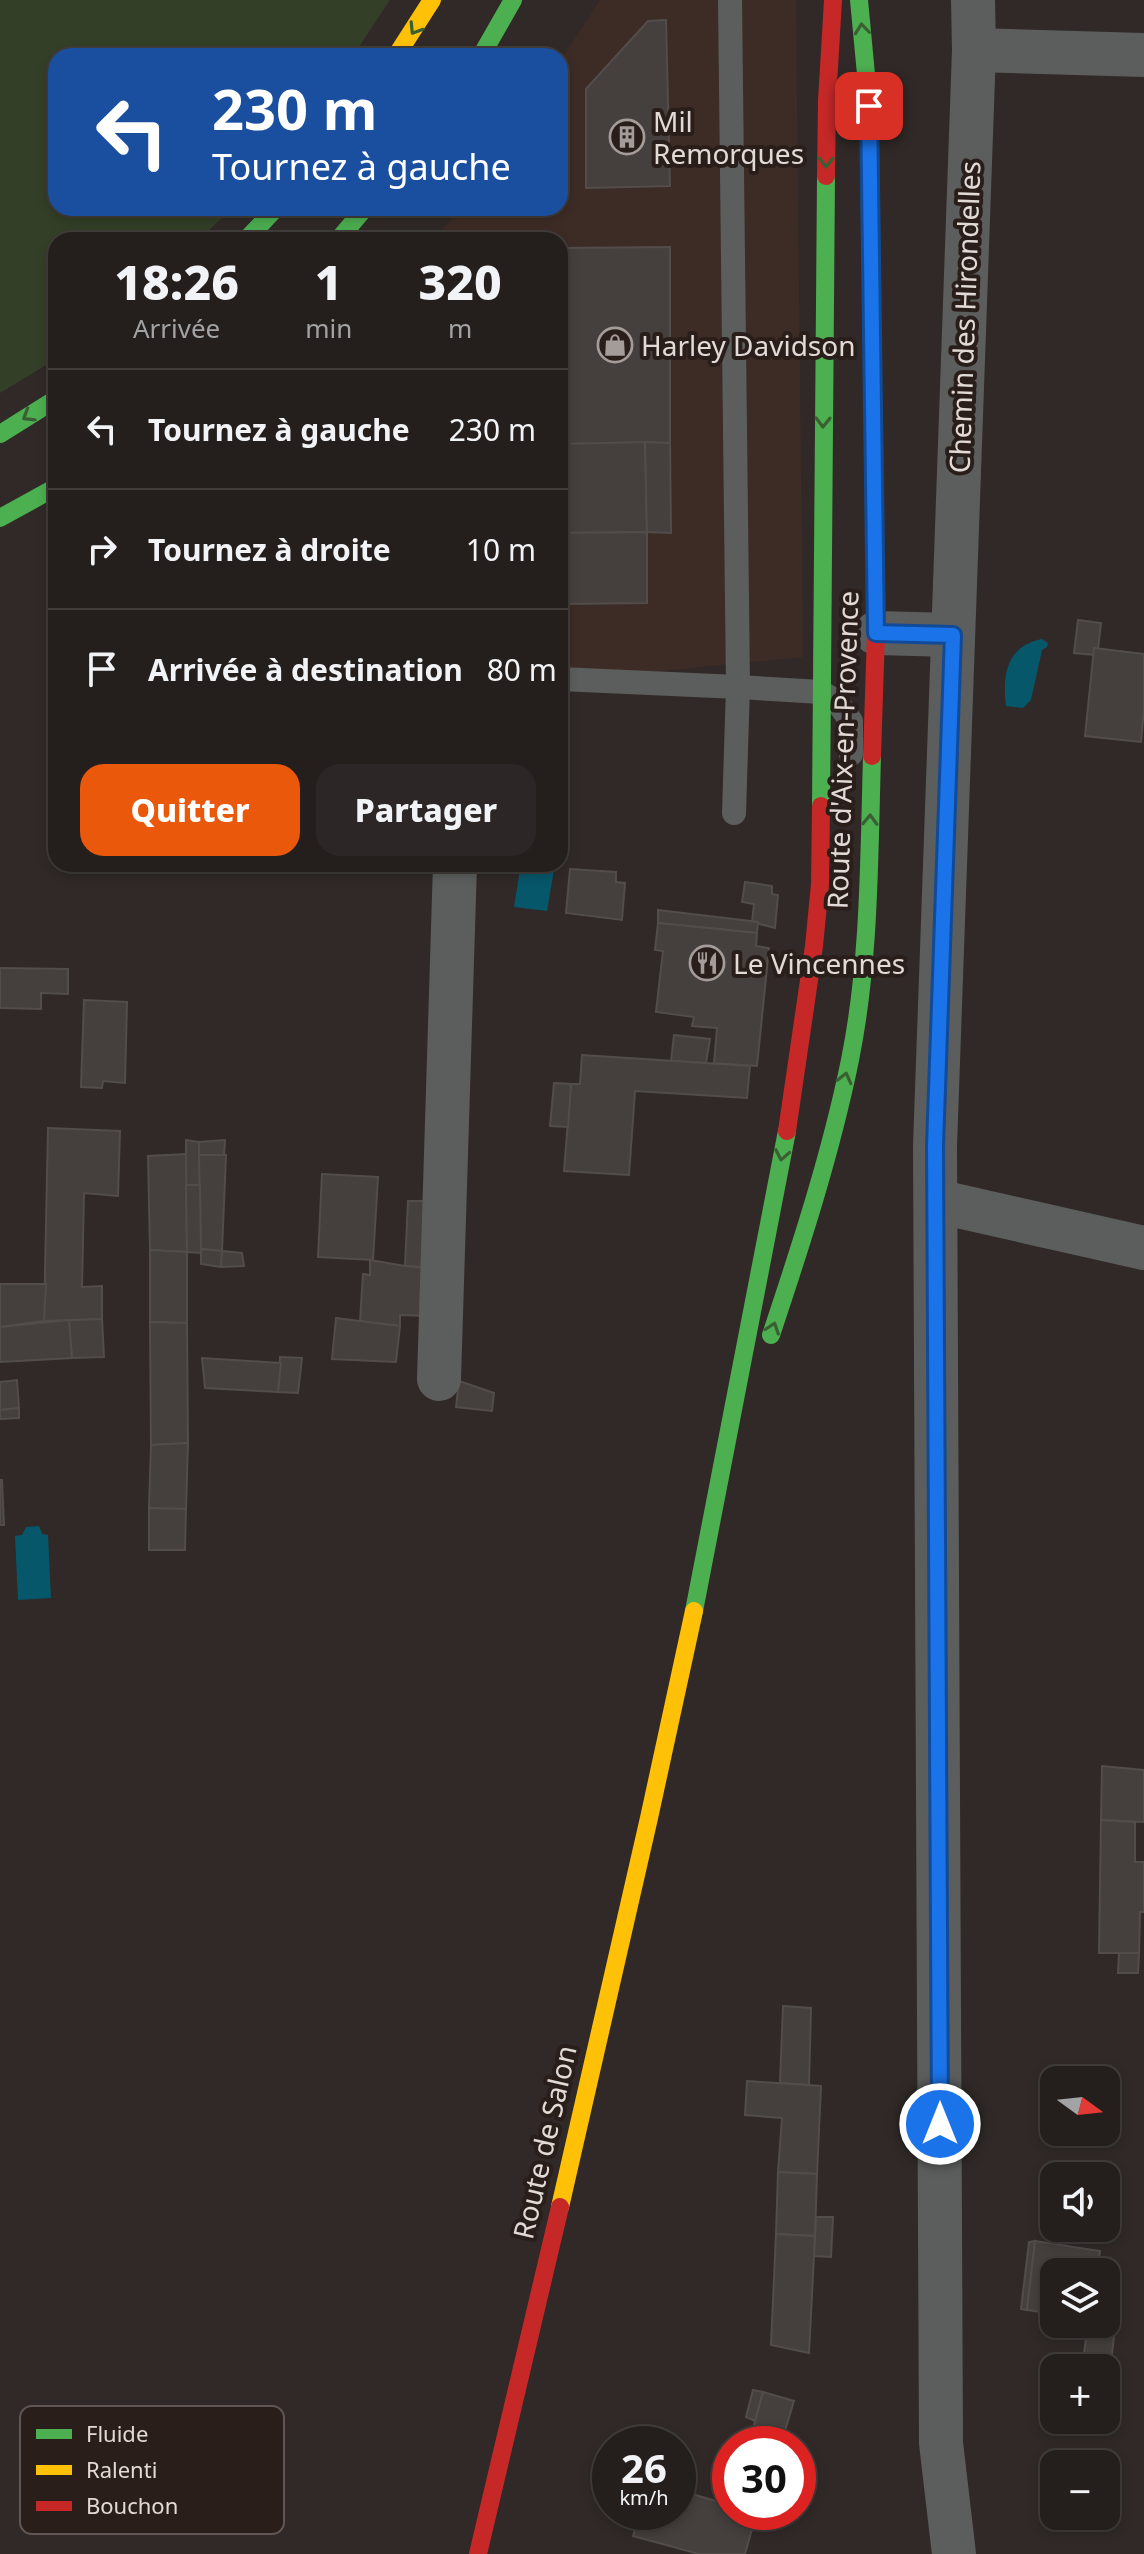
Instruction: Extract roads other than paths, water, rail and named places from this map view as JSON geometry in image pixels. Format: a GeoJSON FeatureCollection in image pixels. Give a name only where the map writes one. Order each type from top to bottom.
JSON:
{"type":"FeatureCollection","features":[{"type":"Feature","properties":{"kind":"main road"},"geometry":{"type":"LineString","coordinates":[[401,48],[432,0]]}},
{"type":"Feature","properties":{"kind":"main road"},"geometry":{"type":"LineString","coordinates":[[486,48],[513,0]]}},
{"type":"Feature","properties":{"kind":"main road","name":"Route d'Aix-en-Provence"},"geometry":{"type":"LineString","coordinates":[[665,1743],[721,1482],[813,971],[820,884],[827,101],[833,0]]}},
{"type":"Feature","properties":{"kind":"main road","name":"Route d'Aix-en-Provence"},"geometry":{"type":"LineString","coordinates":[[721,1482],[799,1251],[850,1059],[866,924],[876,633],[869,106],[859,0]]}},
{"type":"Feature","properties":{"kind":"main road"},"geometry":{"type":"LineString","coordinates":[[254,232],[268,216]]}},
{"type":"Feature","properties":{"kind":"main road"},"geometry":{"type":"LineString","coordinates":[[345,232],[358,216]]}},
{"type":"Feature","properties":{"kind":"main road"},"geometry":{"type":"LineString","coordinates":[[0,434],[48,404]]}},
{"type":"Feature","properties":{"kind":"main road"},"geometry":{"type":"LineString","coordinates":[[0,518],[48,491]]}},
{"type":"Feature","properties":{"kind":"main road","name":"Route de Salon"},"geometry":{"type":"LineString","coordinates":[[478,2554],[665,1743]]}},
{"type":"Feature","properties":{"kind":"street","name":"Chemin des Hirondelles"},"geometry":{"type":"LineString","coordinates":[[954,2554],[941,2443],[935,1146],[974,50],[973,0]]}},
{"type":"Feature","properties":{"kind":"street"},"geometry":{"type":"LineString","coordinates":[[974,50],[1144,55]]}},
{"type":"Feature","properties":{"kind":"street"},"geometry":{"type":"LineString","coordinates":[[876,633],[953,635]]}},
{"type":"Feature","properties":{"kind":"street"},"geometry":{"type":"LineString","coordinates":[[439,1379],[455,872]]}},
{"type":"Feature","properties":{"kind":"street"},"geometry":{"type":"LineString","coordinates":[[936,1201],[1144,1248]]}},
{"type":"Feature","properties":{"kind":"lane"},"geometry":{"type":"LineString","coordinates":[[730,0],[738,687],[734,813]]}},
{"type":"Feature","properties":{"kind":"lane"},"geometry":{"type":"LineString","coordinates":[[568,679],[821,692],[837,702],[851,721],[848,881],[866,924]]}},
{"type":"Feature","properties":{"kind":"water"},"geometry":{"type":"Polygon","coordinates":[[[1042,639],[1048,643],[1042,650],[1031,700],[1023,708],[1006,706],[1005,683],[1009,663],[1021,648],[1042,639]]]}},
{"type":"Feature","properties":{"kind":"water"},"geometry":{"type":"Polygon","coordinates":[[[520,872],[554,872],[547,911],[514,907],[520,872]]]}},
{"type":"Feature","properties":{"kind":"water"},"geometry":{"type":"Polygon","coordinates":[[[39,1526],[42,1534],[48,1535],[51,1598],[18,1600],[15,1536],[22,1535],[26,1527],[39,1526]]]}},
{"type":"Feature","properties":{"kind":"place","name":"Mil Remorques"},"geometry":{"type":"Point","coordinates":[627,137]}},
{"type":"Feature","properties":{"kind":"place","name":"Harley Davidson"},"geometry":{"type":"Point","coordinates":[615,345]}},
{"type":"Feature","properties":{"kind":"place","name":"Le Vincennes"},"geometry":{"type":"Point","coordinates":[707,963]}}]}
